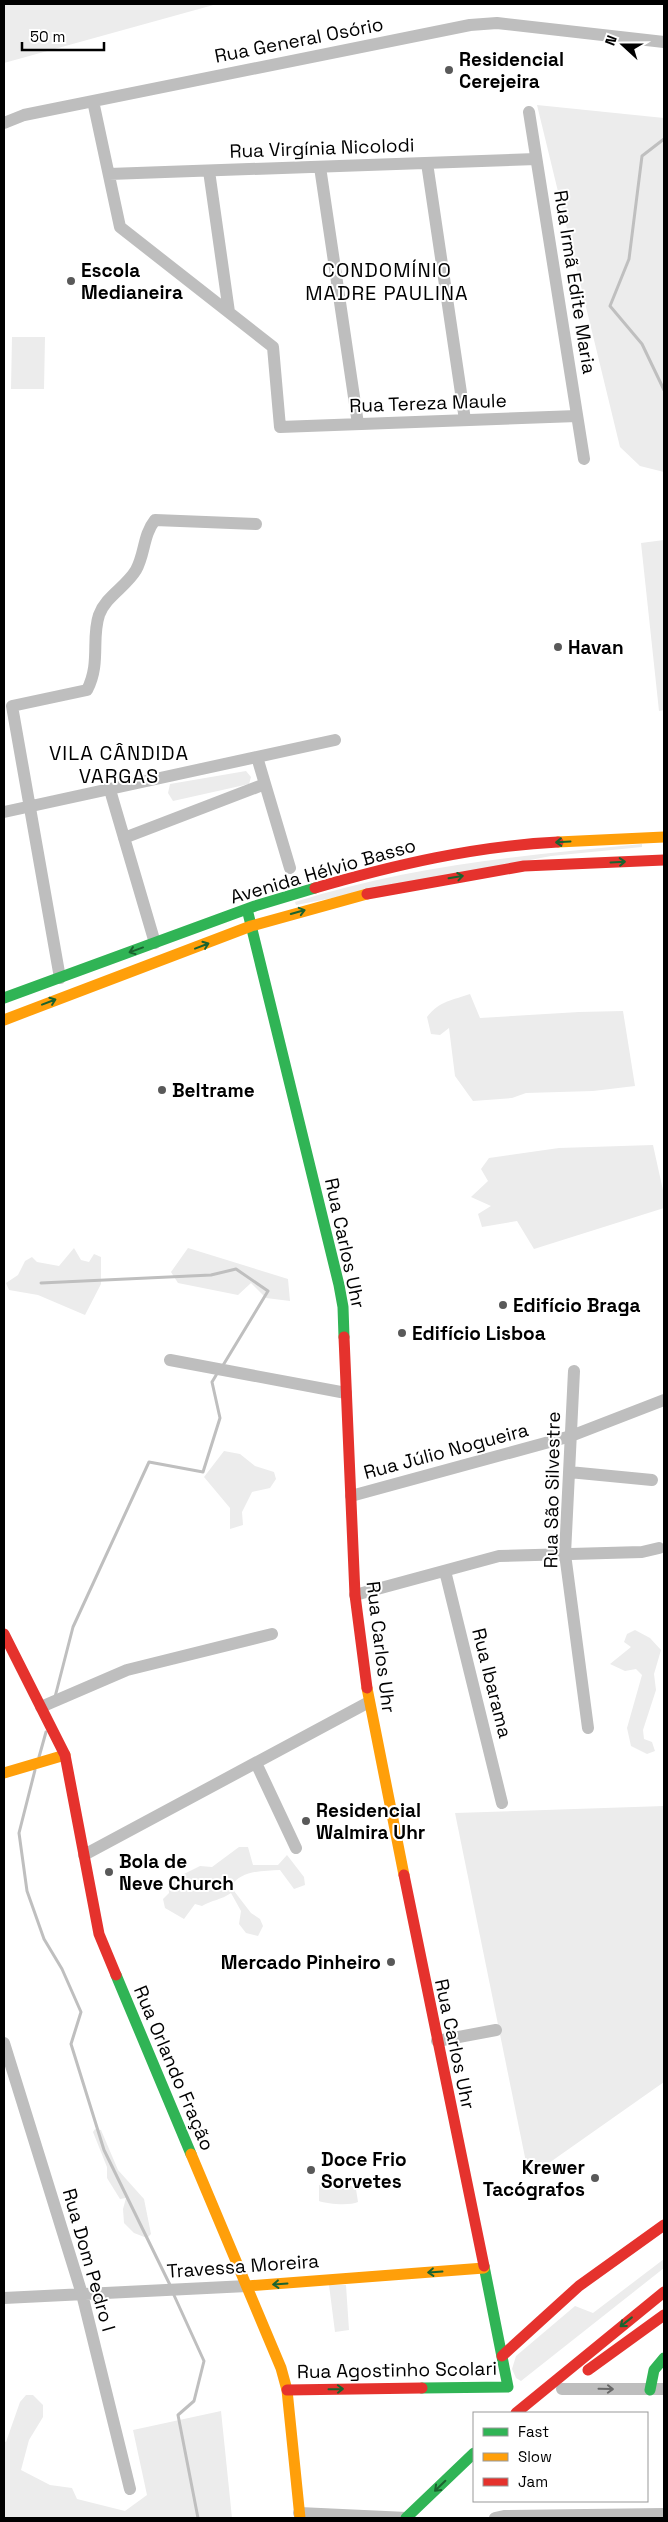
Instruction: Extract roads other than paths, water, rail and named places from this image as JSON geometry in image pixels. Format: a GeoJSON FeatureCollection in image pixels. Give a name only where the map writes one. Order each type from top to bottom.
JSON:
{"type":"FeatureCollection","features":[{"type":"Feature","properties":{"kind":"main road","name":"Avenida Hélvio Basso"},"geometry":{"type":"LineString","coordinates":[[4,998],[247,909],[387,867],[433,857],[518,844],[664,837]]}},
{"type":"Feature","properties":{"kind":"main road","name":"Avenida Hélvio Basso"},"geometry":{"type":"LineString","coordinates":[[4,1020],[251,926],[384,889],[524,866],[664,860]]}},
{"type":"Feature","properties":{"kind":"main road","name":"Rua Carlos Uhr"},"geometry":{"type":"LineString","coordinates":[[247,909],[343,1306],[355,1595],[370,1702],[508,2387]]}},
{"type":"Feature","properties":{"kind":"main road","name":"Rua Orlando Fração"},"geometry":{"type":"LineString","coordinates":[[4,1634],[66,1755],[99,1934],[282,2368],[287,2390],[300,2516]]}},
{"type":"Feature","properties":{"kind":"main road"},"geometry":{"type":"LineString","coordinates":[[4,1773],[66,1755]]}},
{"type":"Feature","properties":{"kind":"main road"},"geometry":{"type":"LineString","coordinates":[[502,2356],[579,2286],[664,2225]]}},
{"type":"Feature","properties":{"kind":"main road","name":"Travessa Moreira"},"geometry":{"type":"LineString","coordinates":[[247,2286],[484,2268]]}},
{"type":"Feature","properties":{"kind":"main road"},"geometry":{"type":"LineString","coordinates":[[517,2412],[664,2292]]}},
{"type":"Feature","properties":{"kind":"main road"},"geometry":{"type":"LineString","coordinates":[[543,2407],[562,2389],[664,2315]]}},
{"type":"Feature","properties":{"kind":"main road"},"geometry":{"type":"LineString","coordinates":[[650,2390],[654,2370],[664,2358]]}},
{"type":"Feature","properties":{"kind":"main road","name":"Rua Agostinho Scolari"},"geometry":{"type":"LineString","coordinates":[[287,2390],[508,2387]]}},
{"type":"Feature","properties":{"kind":"main road"},"geometry":{"type":"LineString","coordinates":[[407,2518],[473,2454]]}},
{"type":"Feature","properties":{"kind":"street","name":"Rua General Osório"},"geometry":{"type":"LineString","coordinates":[[4,123],[24,115],[470,25],[497,23],[664,42]]}},
{"type":"Feature","properties":{"kind":"street"},"geometry":{"type":"LineString","coordinates":[[93,101],[120,227],[229,312]]}},
{"type":"Feature","properties":{"kind":"street","name":"Rua Irmã Edite Maria"},"geometry":{"type":"LineString","coordinates":[[529,112],[584,458]]}},
{"type":"Feature","properties":{"kind":"street","name":"Rua Virgínia Nicolodi"},"geometry":{"type":"LineString","coordinates":[[109,174],[536,160]]}},
{"type":"Feature","properties":{"kind":"street"},"geometry":{"type":"LineString","coordinates":[[427,163],[465,420]]}},
{"type":"Feature","properties":{"kind":"street"},"geometry":{"type":"LineString","coordinates":[[320,167],[358,424]]}},
{"type":"Feature","properties":{"kind":"street"},"geometry":{"type":"LineString","coordinates":[[209,171],[229,312]]}},
{"type":"Feature","properties":{"kind":"street","name":"Rua Tereza Maule"},"geometry":{"type":"LineString","coordinates":[[229,312],[273,347],[280,427],[577,416]]}},
{"type":"Feature","properties":{"kind":"street"},"geometry":{"type":"LineString","coordinates":[[60,978],[12,706],[87,690],[94,677],[99,616],[105,604],[136,570],[155,520],[256,524]]}},
{"type":"Feature","properties":{"kind":"street"},"geometry":{"type":"LineString","coordinates":[[4,812],[30,808],[334,740]]}},
{"type":"Feature","properties":{"kind":"street"},"geometry":{"type":"LineString","coordinates":[[257,757],[290,868]]}},
{"type":"Feature","properties":{"kind":"street"},"geometry":{"type":"LineString","coordinates":[[124,838],[265,784]]}},
{"type":"Feature","properties":{"kind":"street"},"geometry":{"type":"LineString","coordinates":[[110,790],[155,943]]}},
{"type":"Feature","properties":{"kind":"street"},"geometry":{"type":"LineString","coordinates":[[170,1360],[346,1393]]}},
{"type":"Feature","properties":{"kind":"street","name":"Rua São Silvestre"},"geometry":{"type":"LineString","coordinates":[[574,1371],[565,1554],[588,1728]]}},
{"type":"Feature","properties":{"kind":"street","name":"Rua Júlio Nogueira"},"geometry":{"type":"LineString","coordinates":[[351,1496],[571,1436],[664,1400]]}},
{"type":"Feature","properties":{"kind":"street"},"geometry":{"type":"LineString","coordinates":[[569,1472],[652,1480]]}},
{"type":"Feature","properties":{"kind":"street"},"geometry":{"type":"LineString","coordinates":[[355,1595],[499,1556],[642,1552],[658,1548]]}},
{"type":"Feature","properties":{"kind":"street","name":"Rua Ibarama"},"geometry":{"type":"LineString","coordinates":[[445,1571],[502,1803]]}},
{"type":"Feature","properties":{"kind":"street"},"geometry":{"type":"LineString","coordinates":[[41,1707],[127,1670],[272,1634]]}},
{"type":"Feature","properties":{"kind":"street"},"geometry":{"type":"LineString","coordinates":[[84,1855],[370,1702]]}},
{"type":"Feature","properties":{"kind":"street"},"geometry":{"type":"LineString","coordinates":[[256,1763],[296,1848]]}},
{"type":"Feature","properties":{"kind":"street"},"geometry":{"type":"LineString","coordinates":[[437,2041],[496,2030]]}},
{"type":"Feature","properties":{"kind":"street","name":"Rua Dom Pedro I"},"geometry":{"type":"LineString","coordinates":[[4,2043],[82,2294],[130,2489]]}},
{"type":"Feature","properties":{"kind":"street","name":"Travessa Moreira"},"geometry":{"type":"LineString","coordinates":[[4,2298],[247,2286]]}},
{"type":"Feature","properties":{"kind":"street"},"geometry":{"type":"LineString","coordinates":[[562,2389],[664,2389]]}},
{"type":"Feature","properties":{"kind":"street"},"geometry":{"type":"LineString","coordinates":[[501,2517],[664,2514]]}},
{"type":"Feature","properties":{"kind":"street"},"geometry":{"type":"LineString","coordinates":[[300,2516],[407,2518]]}},
{"type":"Feature","properties":{"kind":"waterway"},"geometry":{"type":"LineString","coordinates":[[664,139],[642,156],[629,259],[610,306],[642,344],[664,390]]}},
{"type":"Feature","properties":{"kind":"waterway"},"geometry":{"type":"LineString","coordinates":[[41,1283],[211,1275],[236,1269],[268,1291],[222,1367]]}},
{"type":"Feature","properties":{"kind":"waterway"},"geometry":{"type":"LineString","coordinates":[[55,1697],[73,1627],[149,1462],[203,1472],[220,1418],[212,1382],[218,1372]]}},
{"type":"Feature","properties":{"kind":"waterway"},"geometry":{"type":"LineString","coordinates":[[39,1757],[46,1732]]}},
{"type":"Feature","properties":{"kind":"waterway"},"geometry":{"type":"LineString","coordinates":[[35,1770],[19,1833],[27,1891],[44,1939],[62,1969],[81,2012],[71,2044],[104,2150],[171,2287]]}},
{"type":"Feature","properties":{"kind":"waterway"},"geometry":{"type":"LineString","coordinates":[[173,2293],[204,2361],[194,2401],[178,2415],[198,2518]]}},
{"type":"Feature","properties":{"kind":"place","name":"Residencial Cerejeira"},"geometry":{"type":"Point","coordinates":[449,70]}},
{"type":"Feature","properties":{"kind":"place","name":"Escola Medianeira"},"geometry":{"type":"Point","coordinates":[71,281]}},
{"type":"Feature","properties":{"kind":"place","name":"Havan"},"geometry":{"type":"Point","coordinates":[558,647]}},
{"type":"Feature","properties":{"kind":"place","name":"Beltrame"},"geometry":{"type":"Point","coordinates":[162,1090]}},
{"type":"Feature","properties":{"kind":"place","name":"Edifício Braga"},"geometry":{"type":"Point","coordinates":[503,1305]}},
{"type":"Feature","properties":{"kind":"place","name":"Edifício Lisboa"},"geometry":{"type":"Point","coordinates":[402,1333]}},
{"type":"Feature","properties":{"kind":"place","name":"Residencial Walmira Uhr"},"geometry":{"type":"Point","coordinates":[306,1821]}},
{"type":"Feature","properties":{"kind":"place","name":"Bola de Neve Church"},"geometry":{"type":"Point","coordinates":[109,1872]}},
{"type":"Feature","properties":{"kind":"place","name":"Mercado Pinheiro"},"geometry":{"type":"Point","coordinates":[391,1962]}},
{"type":"Feature","properties":{"kind":"place","name":"Doce Frio Sorvetes"},"geometry":{"type":"Point","coordinates":[311,2170]}},
{"type":"Feature","properties":{"kind":"place","name":"Krewer Tacógrafos"},"geometry":{"type":"Point","coordinates":[595,2178]}},
{"type":"Feature","properties":{"kind":"district","name":"CONDOMÍNIO MADRE PAULINA"},"geometry":{"type":"Point","coordinates":[387,282]}},
{"type":"Feature","properties":{"kind":"district","name":"VILA CÂNDIDA VARGAS"},"geometry":{"type":"Point","coordinates":[119,764]}}]}
